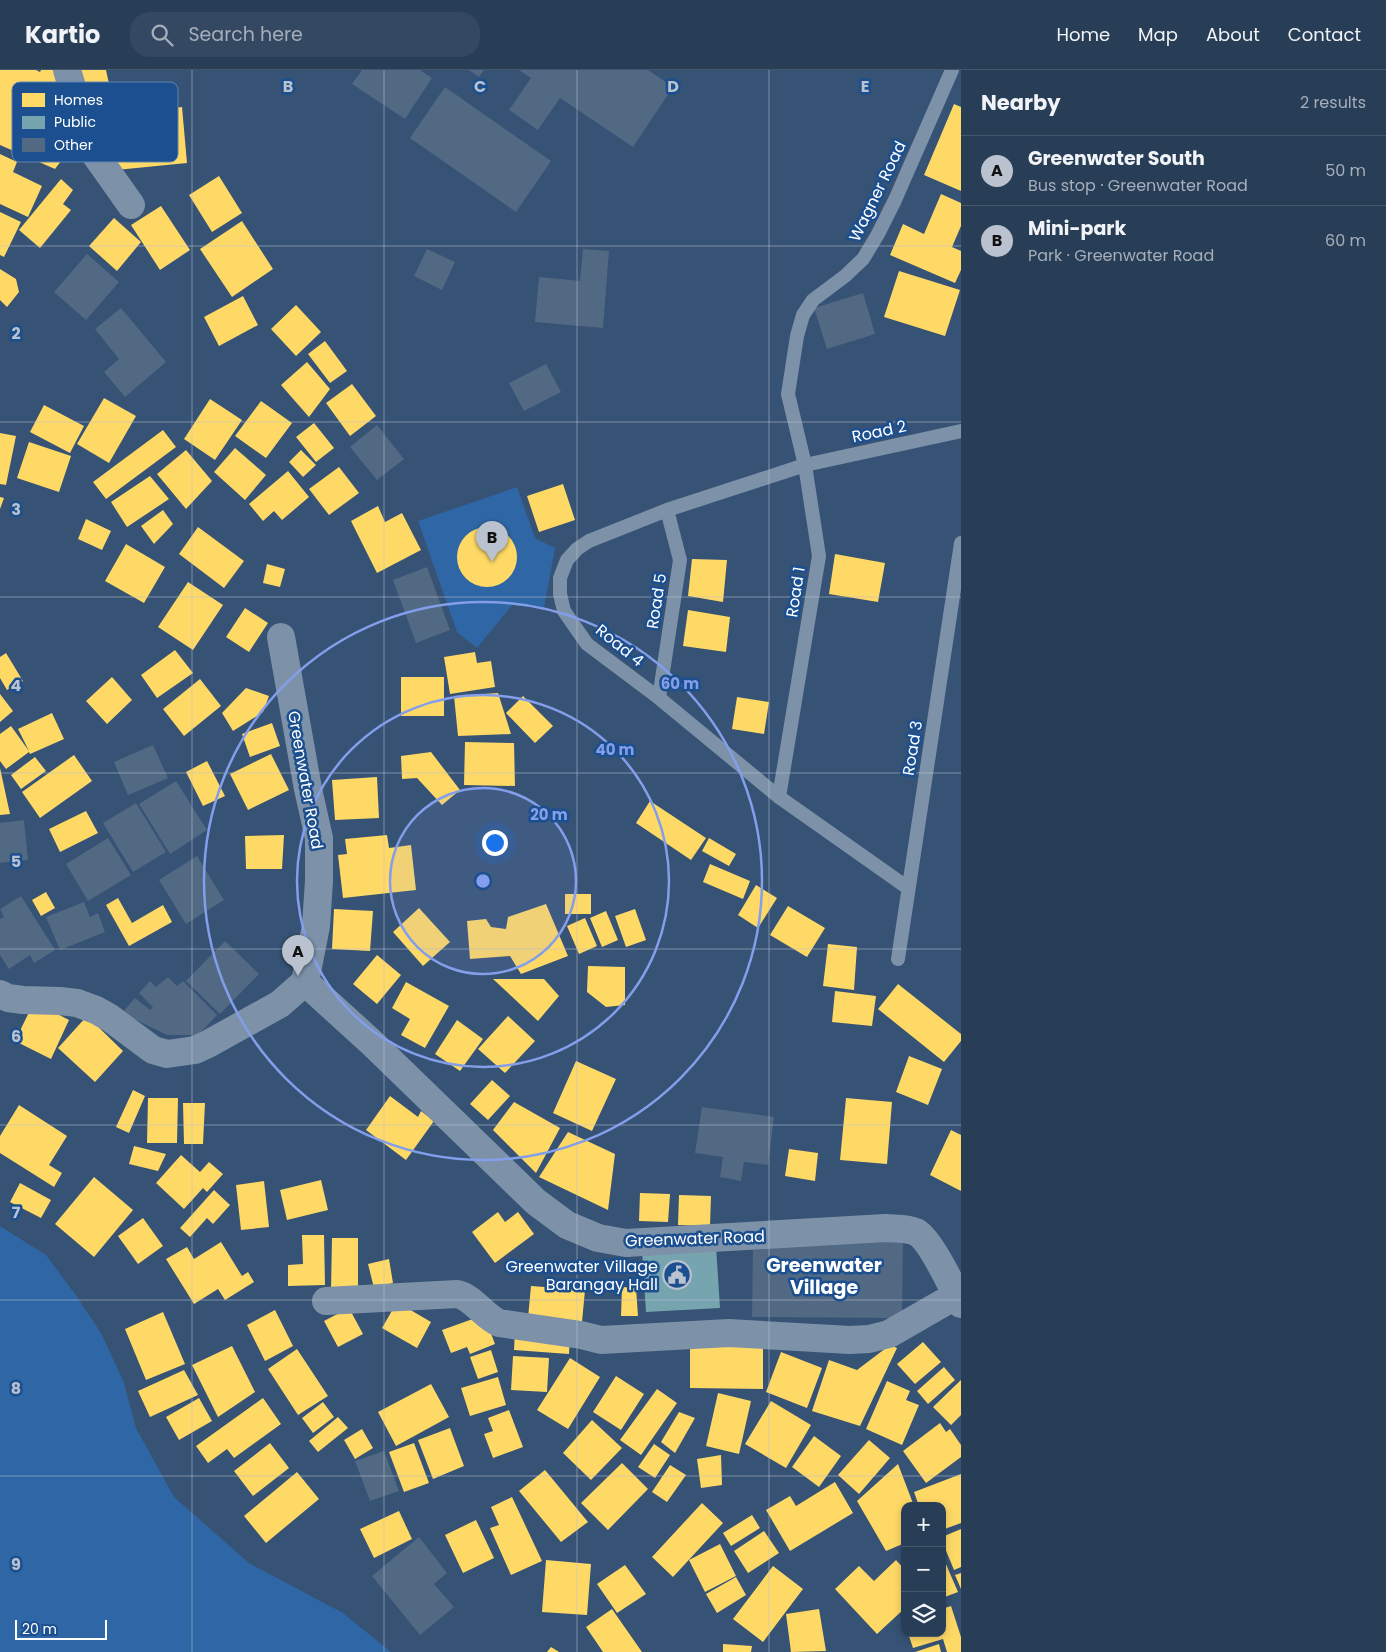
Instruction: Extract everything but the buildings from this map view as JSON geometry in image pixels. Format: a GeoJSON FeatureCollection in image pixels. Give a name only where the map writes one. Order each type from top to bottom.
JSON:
{"type":"FeatureCollection","features":[{"type":"Feature","properties":{"kind":"street"},"geometry":{"type":"LineString","coordinates":[[67,70],[71,82]]}},
{"type":"Feature","properties":{"kind":"street"},"geometry":{"type":"LineString","coordinates":[[101,162],[131,205]]}},
{"type":"Feature","properties":{"kind":"street","name":"Greenwater Road"},"geometry":{"type":"LineString","coordinates":[[281,637],[308,790],[319,838],[316,926],[306,982],[372,1043],[536,1202],[567,1225],[598,1238],[626,1243],[901,1229],[915,1232],[926,1240],[959,1300]]}},
{"type":"Feature","properties":{"kind":"street"},"geometry":{"type":"LineString","coordinates":[[0,994],[8,998],[23,1000],[77,1003],[110,1018],[152,1050],[167,1054],[195,1050],[208,1044],[280,1004],[306,982]]}},
{"type":"Feature","properties":{"kind":"street"},"geometry":{"type":"LineString","coordinates":[[326,1301],[457,1294],[466,1297],[489,1318],[498,1322],[601,1340],[714,1333],[850,1340],[869,1339],[889,1334],[959,1300]]}},
{"type":"Feature","properties":{"kind":"lane","name":"Wagner Road"},"geometry":{"type":"LineString","coordinates":[[788,394],[797,336],[803,314],[813,300],[846,276],[863,259],[895,200],[952,70]]}},
{"type":"Feature","properties":{"kind":"lane","name":"Road 1"},"geometry":{"type":"LineString","coordinates":[[779,797],[819,556],[805,464],[788,394]]}},
{"type":"Feature","properties":{"kind":"lane","name":"Road 2"},"geometry":{"type":"LineString","coordinates":[[805,464],[961,431]]}},
{"type":"Feature","properties":{"kind":"lane","name":"Road 4"},"geometry":{"type":"LineString","coordinates":[[805,464],[666,510],[589,541],[577,549],[567,560],[560,578],[560,594],[564,611],[587,644],[659,698],[779,797],[908,888]]}},
{"type":"Feature","properties":{"kind":"lane","name":"Road 5"},"geometry":{"type":"LineString","coordinates":[[659,698],[680,560],[666,510]]}},
{"type":"Feature","properties":{"kind":"lane","name":"Road 3"},"geometry":{"type":"LineString","coordinates":[[898,959],[961,543]]}},
{"type":"Feature","properties":{"kind":"shaded area"},"geometry":{"type":"Polygon","coordinates":[[[517,487],[535,538],[555,548],[544,608],[512,605],[477,648],[457,632],[418,521],[517,487]]]}},
{"type":"Feature","properties":{"kind":"shaded area"},"geometry":{"type":"Polygon","coordinates":[[[0,1226],[46,1255],[101,1333],[123,1380],[136,1428],[174,1497],[249,1563],[343,1613],[391,1652],[0,1652],[0,1226]]]}},
{"type":"Feature","properties":{"kind":"place","name":"Mini-park"},"geometry":{"type":"Point","coordinates":[492,562]}},
{"type":"Feature","properties":{"kind":"place","name":"Greenwater South"},"geometry":{"type":"Point","coordinates":[298,976]}},
{"type":"Feature","properties":{"kind":"place","name":"Greenwater Village Barangay Hall"},"geometry":{"type":"Point","coordinates":[677,1275]}},
{"type":"Feature","properties":{"kind":"district","name":"Greenwater Village"},"geometry":{"type":"Point","coordinates":[824,1276]}}]}
